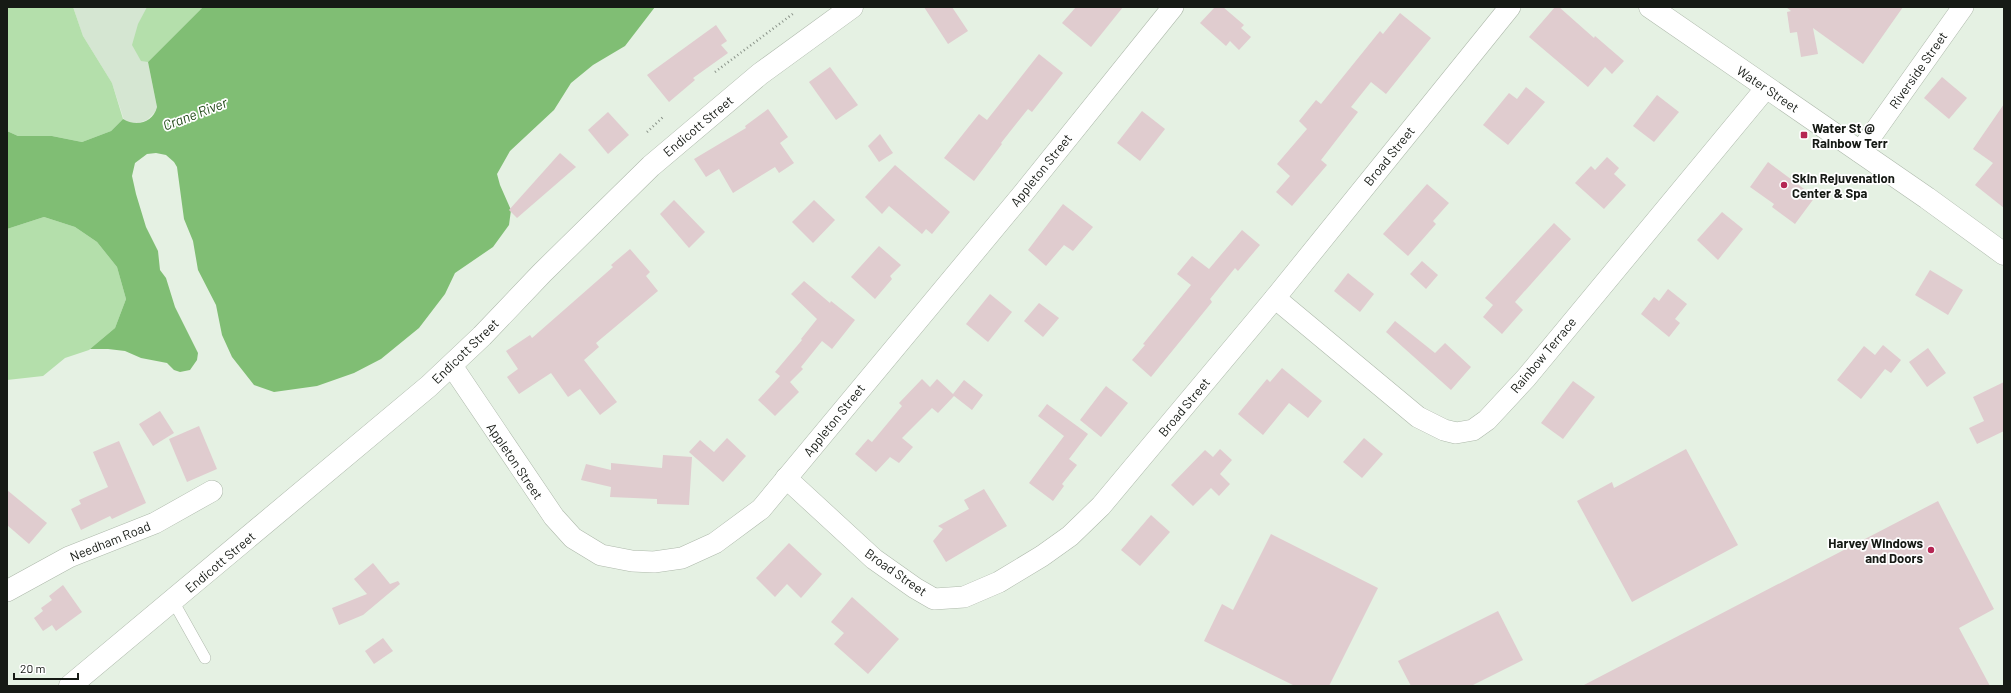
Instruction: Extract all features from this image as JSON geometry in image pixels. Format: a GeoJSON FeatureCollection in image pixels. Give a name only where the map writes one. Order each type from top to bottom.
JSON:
{"type":"FeatureCollection","features":[{"type":"Feature","properties":{"kind":"main road","name":"Endicott Street"},"geometry":{"type":"LineString","coordinates":[[70,686],[284,509],[452,366],[574,241],[662,156],[760,74],[852,7]]}},
{"type":"Feature","properties":{"kind":"main road","name":"Water Street"},"geometry":{"type":"LineString","coordinates":[[1650,7],[1974,231],[2004,254]]}},
{"type":"Feature","properties":{"kind":"street","name":"Appleton Street"},"geometry":{"type":"LineString","coordinates":[[452,366],[554,517],[573,538],[602,555],[632,561],[654,562],[682,558],[715,543],[761,509],[1016,202],[1173,7]]}},
{"type":"Feature","properties":{"kind":"street","name":"Broad Street"},"geometry":{"type":"LineString","coordinates":[[786,478],[874,559],[915,588],[934,599],[964,597],[999,582],[1042,556],[1076,531],[1101,506],[1275,298],[1510,7]]}},
{"type":"Feature","properties":{"kind":"street","name":"Riverside Street"},"geometry":{"type":"LineString","coordinates":[[1860,152],[1963,7]]}},
{"type":"Feature","properties":{"kind":"street","name":"Rainbow Terrace"},"geometry":{"type":"LineString","coordinates":[[1275,298],[1418,417],[1456,433],[1473,430],[1486,420],[1526,378],[1766,88]]}},
{"type":"Feature","properties":{"kind":"street","name":"Needham Road"},"geometry":{"type":"LineString","coordinates":[[8,587],[69,557],[155,523],[212,491]]}},
{"type":"Feature","properties":{"kind":"lane"},"geometry":{"type":"LineString","coordinates":[[173,601],[205,658]]}},
{"type":"Feature","properties":{"kind":"path"},"geometry":{"type":"LineString","coordinates":[[715,72],[794,13]]}},
{"type":"Feature","properties":{"kind":"path"},"geometry":{"type":"LineString","coordinates":[[647,132],[663,116]]}},
{"type":"Feature","properties":{"kind":"shaded area"},"geometry":{"type":"Polygon","coordinates":[[[7,7],[73,7],[83,36],[112,83],[123,119],[111,131],[82,142],[52,136],[18,136],[7,131],[7,7]]]}},
{"type":"Feature","properties":{"kind":"shaded area"},"geometry":{"type":"Polygon","coordinates":[[[73,7],[203,7],[148,62],[157,107],[155,112],[147,120],[135,124],[124,120],[112,83],[83,36],[73,7]]]}},
{"type":"Feature","properties":{"kind":"shaded area"},"geometry":{"type":"Polygon","coordinates":[[[147,7],[203,7],[148,62],[141,61],[132,45],[138,24],[147,7]]]}},
{"type":"Feature","properties":{"kind":"shaded area"},"geometry":{"type":"Polygon","coordinates":[[[44,217],[75,227],[97,242],[117,267],[126,299],[115,328],[89,350],[65,358],[43,376],[7,380],[7,229],[44,217]]]}},
{"type":"Feature","properties":{"kind":"water","name":"Crane River"},"geometry":{"type":"Polygon","coordinates":[[[203,7],[655,7],[625,46],[593,65],[571,83],[554,110],[510,151],[497,174],[511,210],[509,225],[493,247],[455,273],[445,294],[419,328],[381,359],[354,373],[317,386],[274,392],[254,385],[232,357],[222,335],[216,305],[198,270],[193,241],[184,219],[177,167],[166,155],[156,153],[147,154],[135,163],[132,176],[146,227],[158,251],[160,270],[166,278],[175,307],[198,353],[197,360],[190,370],[180,372],[174,370],[167,363],[141,358],[125,351],[90,349],[115,328],[126,299],[117,267],[97,242],[75,227],[44,217],[7,229],[7,131],[18,136],[52,136],[82,142],[111,131],[123,119],[133,123],[148,120],[152,117],[157,107],[148,62],[203,7]]]}},
{"type":"Feature","properties":{"kind":"building"},"geometry":{"type":"Polygon","coordinates":[[[924,7],[952,7],[968,31],[948,44],[924,7]]]}},
{"type":"Feature","properties":{"kind":"building"},"geometry":{"type":"Polygon","coordinates":[[[1076,7],[1123,7],[1091,47],[1062,23],[1076,7]]]}},
{"type":"Feature","properties":{"kind":"building"},"geometry":{"type":"Polygon","coordinates":[[[1215,7],[1223,7],[1244,25],[1241,28],[1251,37],[1239,50],[1230,41],[1226,46],[1200,23],[1215,7]]]}},
{"type":"Feature","properties":{"kind":"building"},"geometry":{"type":"Polygon","coordinates":[[[1555,7],[1559,7],[1594,38],[1595,36],[1624,61],[1612,74],[1605,67],[1588,87],[1529,37],[1555,7]]]}},
{"type":"Feature","properties":{"kind":"building"},"geometry":{"type":"Polygon","coordinates":[[[1786,7],[1903,7],[1863,64],[1813,28],[1818,54],[1801,57],[1797,32],[1790,33],[1787,12],[1791,11],[1786,7]]]}},
{"type":"Feature","properties":{"kind":"building"},"geometry":{"type":"Polygon","coordinates":[[[1400,13],[1431,38],[1386,94],[1371,82],[1351,107],[1358,112],[1321,160],[1327,165],[1292,206],[1276,192],[1290,176],[1277,164],[1307,129],[1299,121],[1316,100],[1321,104],[1380,31],[1383,34],[1400,13]]]}},
{"type":"Feature","properties":{"kind":"building"},"geometry":{"type":"Polygon","coordinates":[[[716,25],[727,41],[721,45],[728,53],[693,78],[695,80],[669,102],[647,75],[716,25]]]}},
{"type":"Feature","properties":{"kind":"building"},"geometry":{"type":"Polygon","coordinates":[[[1039,54],[1063,73],[1032,112],[1028,109],[1001,143],[1002,144],[974,181],[944,158],[979,114],[987,120],[1039,54]]]}},
{"type":"Feature","properties":{"kind":"building"},"geometry":{"type":"Polygon","coordinates":[[[830,67],[858,105],[836,120],[809,82],[830,67]]]}},
{"type":"Feature","properties":{"kind":"building"},"geometry":{"type":"Polygon","coordinates":[[[1942,77],[1967,98],[1949,119],[1924,98],[1942,77]]]}},
{"type":"Feature","properties":{"kind":"building"},"geometry":{"type":"Polygon","coordinates":[[[1526,87],[1545,102],[1508,145],[1483,125],[1509,93],[1517,99],[1526,87]]]}},
{"type":"Feature","properties":{"kind":"building"},"geometry":{"type":"Polygon","coordinates":[[[1657,95],[1679,112],[1654,142],[1633,126],[1657,95]]]}},
{"type":"Feature","properties":{"kind":"building"},"geometry":{"type":"Polygon","coordinates":[[[2004,104],[2004,208],[1975,185],[1993,163],[1973,149],[2004,104]]]}},
{"type":"Feature","properties":{"kind":"building"},"geometry":{"type":"Polygon","coordinates":[[[768,109],[788,137],[780,143],[794,163],[779,173],[775,167],[733,193],[719,169],[706,177],[694,159],[746,128],[745,126],[768,109]]]}},
{"type":"Feature","properties":{"kind":"building"},"geometry":{"type":"Polygon","coordinates":[[[1142,111],[1165,129],[1140,161],[1117,143],[1142,111]]]}},
{"type":"Feature","properties":{"kind":"building"},"geometry":{"type":"Polygon","coordinates":[[[608,112],[629,135],[608,154],[588,130],[608,112]]]}},
{"type":"Feature","properties":{"kind":"building"},"geometry":{"type":"Polygon","coordinates":[[[880,134],[893,153],[879,162],[868,146],[880,134]]]}},
{"type":"Feature","properties":{"kind":"building"},"geometry":{"type":"Polygon","coordinates":[[[560,153],[576,167],[517,218],[509,210],[560,153]]]}},
{"type":"Feature","properties":{"kind":"building"},"geometry":{"type":"Polygon","coordinates":[[[1607,157],[1619,168],[1614,174],[1626,185],[1604,209],[1575,183],[1591,166],[1595,170],[1607,157]]]}},
{"type":"Feature","properties":{"kind":"building"},"geometry":{"type":"Polygon","coordinates":[[[1768,162],[1815,197],[1795,224],[1772,207],[1774,204],[1750,187],[1768,162]]]}},
{"type":"Feature","properties":{"kind":"building"},"geometry":{"type":"Polygon","coordinates":[[[895,165],[950,212],[932,234],[926,229],[922,234],[889,206],[882,214],[865,197],[895,165]]]}},
{"type":"Feature","properties":{"kind":"building"},"geometry":{"type":"Polygon","coordinates":[[[1427,184],[1449,203],[1433,221],[1436,224],[1408,256],[1383,234],[1427,184]]]}},
{"type":"Feature","properties":{"kind":"building"},"geometry":{"type":"Polygon","coordinates":[[[674,200],[705,232],[689,248],[660,214],[674,200]]]}},
{"type":"Feature","properties":{"kind":"building"},"geometry":{"type":"Polygon","coordinates":[[[814,200],[835,220],[813,243],[792,222],[814,200]]]}},
{"type":"Feature","properties":{"kind":"building"},"geometry":{"type":"Polygon","coordinates":[[[1063,204],[1093,227],[1073,251],[1064,245],[1046,266],[1028,250],[1063,204]]]}},
{"type":"Feature","properties":{"kind":"building"},"geometry":{"type":"Polygon","coordinates":[[[1722,212],[1743,229],[1718,260],[1697,240],[1722,212]]]}},
{"type":"Feature","properties":{"kind":"building"},"geometry":{"type":"Polygon","coordinates":[[[1554,223],[1571,239],[1515,302],[1523,310],[1502,334],[1483,317],[1493,305],[1485,298],[1554,223]]]}},
{"type":"Feature","properties":{"kind":"building"},"geometry":{"type":"Polygon","coordinates":[[[1242,230],[1260,245],[1238,271],[1235,268],[1210,299],[1212,302],[1151,377],[1132,360],[1145,345],[1143,344],[1191,285],[1177,274],[1192,256],[1209,269],[1242,230]]]}},
{"type":"Feature","properties":{"kind":"building"},"geometry":{"type":"Polygon","coordinates":[[[879,246],[901,265],[890,276],[892,279],[875,299],[851,277],[879,246]]]}},
{"type":"Feature","properties":{"kind":"building"},"geometry":{"type":"Polygon","coordinates":[[[630,249],[650,272],[646,276],[658,291],[596,343],[599,347],[584,360],[617,402],[600,415],[580,389],[568,397],[551,373],[519,394],[507,377],[518,369],[506,351],[530,335],[532,338],[613,267],[611,265],[630,249]]]}},
{"type":"Feature","properties":{"kind":"building"},"geometry":{"type":"Polygon","coordinates":[[[1422,261],[1438,275],[1426,289],[1410,274],[1422,261]]]}},
{"type":"Feature","properties":{"kind":"building"},"geometry":{"type":"Polygon","coordinates":[[[1930,270],[1963,290],[1948,315],[1915,295],[1930,270]]]}},
{"type":"Feature","properties":{"kind":"building"},"geometry":{"type":"Polygon","coordinates":[[[1348,273],[1374,294],[1360,312],[1334,291],[1348,273]]]}},
{"type":"Feature","properties":{"kind":"building"},"geometry":{"type":"Polygon","coordinates":[[[804,281],[830,303],[831,301],[855,320],[832,349],[822,341],[801,367],[803,369],[790,382],[799,392],[775,416],[758,400],[780,376],[775,372],[802,340],[801,339],[817,319],[791,294],[804,281]]]}},
{"type":"Feature","properties":{"kind":"building"},"geometry":{"type":"Polygon","coordinates":[[[1668,289],[1687,304],[1675,319],[1680,323],[1669,337],[1641,314],[1654,297],[1659,301],[1668,289]]]}},
{"type":"Feature","properties":{"kind":"building"},"geometry":{"type":"Polygon","coordinates":[[[990,294],[1012,312],[988,342],[966,324],[990,294]]]}},
{"type":"Feature","properties":{"kind":"building"},"geometry":{"type":"Polygon","coordinates":[[[1039,303],[1059,318],[1043,337],[1024,321],[1039,303]]]}},
{"type":"Feature","properties":{"kind":"building"},"geometry":{"type":"Polygon","coordinates":[[[1395,321],[1435,353],[1445,343],[1471,367],[1451,390],[1386,332],[1395,321]]]}},
{"type":"Feature","properties":{"kind":"building"},"geometry":{"type":"Polygon","coordinates":[[[1883,345],[1901,360],[1891,373],[1885,369],[1861,399],[1837,380],[1864,346],[1875,355],[1883,345]]]}},
{"type":"Feature","properties":{"kind":"building"},"geometry":{"type":"Polygon","coordinates":[[[1928,348],[1946,373],[1927,387],[1909,362],[1928,348]]]}},
{"type":"Feature","properties":{"kind":"building"},"geometry":{"type":"Polygon","coordinates":[[[1282,368],[1322,401],[1308,418],[1289,403],[1263,435],[1238,414],[1267,379],[1270,382],[1282,368]]]}},
{"type":"Feature","properties":{"kind":"building"},"geometry":{"type":"Polygon","coordinates":[[[922,379],[930,387],[937,379],[953,394],[964,380],[983,395],[972,410],[954,396],[938,413],[932,408],[902,438],[913,447],[899,463],[890,457],[876,472],[855,454],[868,439],[872,442],[902,406],[899,403],[922,379]]]}},
{"type":"Feature","properties":{"kind":"building"},"geometry":{"type":"Polygon","coordinates":[[[1573,381],[1595,397],[1563,439],[1541,423],[1573,381]]]}},
{"type":"Feature","properties":{"kind":"building"},"geometry":{"type":"Polygon","coordinates":[[[2004,382],[2004,431],[1977,444],[1969,428],[1984,421],[1973,397],[2004,382]]]}},
{"type":"Feature","properties":{"kind":"building"},"geometry":{"type":"Polygon","coordinates":[[[1106,386],[1128,403],[1101,437],[1080,420],[1106,386]]]}},
{"type":"Feature","properties":{"kind":"building"},"geometry":{"type":"Polygon","coordinates":[[[1047,404],[1088,434],[1069,459],[1077,465],[1062,484],[1064,486],[1053,501],[1029,483],[1064,436],[1038,416],[1047,404]]]}},
{"type":"Feature","properties":{"kind":"building"},"geometry":{"type":"Polygon","coordinates":[[[160,411],[174,433],[153,446],[139,424],[160,411]]]}},
{"type":"Feature","properties":{"kind":"building"},"geometry":{"type":"Polygon","coordinates":[[[199,426],[217,469],[187,482],[169,439],[199,426]]]}},
{"type":"Feature","properties":{"kind":"building"},"geometry":{"type":"Polygon","coordinates":[[[727,438],[746,456],[723,482],[689,452],[700,440],[714,452],[727,438]]]}},
{"type":"Feature","properties":{"kind":"building"},"geometry":{"type":"Polygon","coordinates":[[[1364,438],[1383,454],[1362,478],[1343,462],[1364,438]]]}},
{"type":"Feature","properties":{"kind":"building"},"geometry":{"type":"Polygon","coordinates":[[[119,441],[146,503],[112,519],[110,516],[81,530],[71,509],[81,504],[79,500],[108,487],[93,452],[119,441]]]}},
{"type":"Feature","properties":{"kind":"building"},"geometry":{"type":"Polygon","coordinates":[[[1220,449],[1232,460],[1220,474],[1230,484],[1219,496],[1211,488],[1193,506],[1171,485],[1205,450],[1213,457],[1220,449]]]}},
{"type":"Feature","properties":{"kind":"building"},"geometry":{"type":"Polygon","coordinates":[[[1686,449],[1738,545],[1632,602],[1577,501],[1612,482],[1614,488],[1686,449]]]}},
{"type":"Feature","properties":{"kind":"building"},"geometry":{"type":"Polygon","coordinates":[[[663,455],[692,457],[689,505],[657,504],[657,499],[610,497],[611,487],[581,480],[586,464],[611,470],[611,463],[662,468],[663,455]]]}},
{"type":"Feature","properties":{"kind":"building"},"geometry":{"type":"Polygon","coordinates":[[[984,489],[1007,526],[946,562],[933,541],[943,529],[938,526],[969,509],[964,500],[984,489]]]}},
{"type":"Feature","properties":{"kind":"building"},"geometry":{"type":"Polygon","coordinates":[[[7,490],[47,523],[29,544],[7,525],[7,490]]]}},
{"type":"Feature","properties":{"kind":"building"},"geometry":{"type":"Polygon","coordinates":[[[1938,501],[1994,609],[1959,628],[1990,686],[1582,686],[1938,501]]]}},
{"type":"Feature","properties":{"kind":"building"},"geometry":{"type":"Polygon","coordinates":[[[1151,515],[1170,532],[1140,566],[1121,550],[1151,515]]]}},
{"type":"Feature","properties":{"kind":"building"},"geometry":{"type":"Polygon","coordinates":[[[1271,534],[1378,588],[1329,686],[1295,686],[1204,641],[1222,604],[1233,610],[1271,534]]]}},
{"type":"Feature","properties":{"kind":"building"},"geometry":{"type":"Polygon","coordinates":[[[789,543],[822,574],[801,598],[787,584],[775,597],[756,578],[789,543]]]}},
{"type":"Feature","properties":{"kind":"building"},"geometry":{"type":"Polygon","coordinates":[[[373,563],[390,584],[398,581],[400,584],[363,615],[339,625],[332,608],[367,594],[354,579],[373,563]]]}},
{"type":"Feature","properties":{"kind":"building"},"geometry":{"type":"Polygon","coordinates":[[[63,585],[82,612],[56,631],[52,625],[43,631],[34,618],[43,611],[41,608],[52,600],[49,596],[63,585]]]}},
{"type":"Feature","properties":{"kind":"building"},"geometry":{"type":"Polygon","coordinates":[[[852,597],[899,639],[868,674],[834,644],[844,633],[831,622],[852,597]]]}},
{"type":"Feature","properties":{"kind":"building"},"geometry":{"type":"Polygon","coordinates":[[[1498,611],[1523,660],[1471,686],[1411,686],[1398,661],[1498,611]]]}},
{"type":"Feature","properties":{"kind":"building"},"geometry":{"type":"Polygon","coordinates":[[[383,638],[393,651],[374,664],[365,651],[383,638]]]}},
{"type":"Feature","properties":{"kind":"place","name":"Water St @ Rainbow Terr"},"geometry":{"type":"Point","coordinates":[1804,135]}},
{"type":"Feature","properties":{"kind":"place","name":"Skin Rejuvenation Center & Spa"},"geometry":{"type":"Point","coordinates":[1784,185]}},
{"type":"Feature","properties":{"kind":"place","name":"Harvey Windows and Doors"},"geometry":{"type":"Point","coordinates":[1931,550]}}]}
